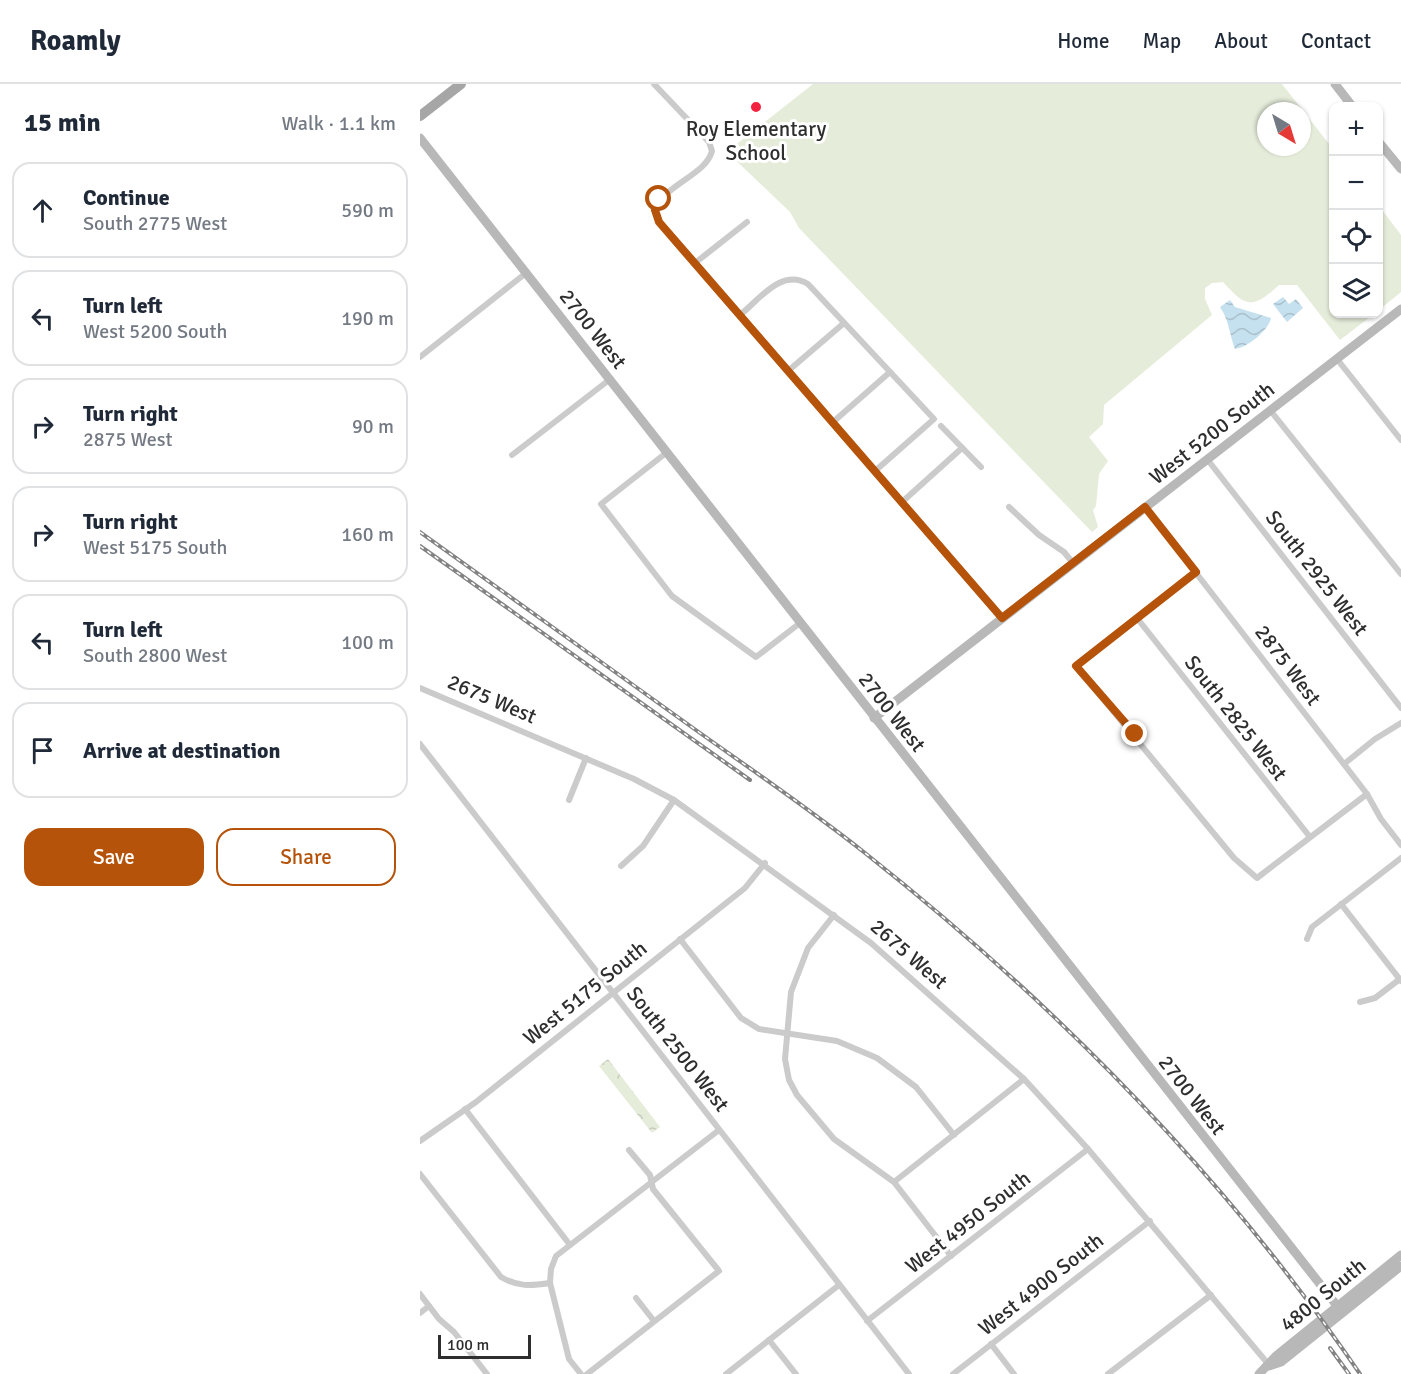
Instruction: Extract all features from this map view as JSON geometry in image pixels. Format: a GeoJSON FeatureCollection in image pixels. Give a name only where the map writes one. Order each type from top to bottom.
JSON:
{"type":"FeatureCollection","features":[{"type":"Feature","properties":{"kind":"main road"},"geometry":{"type":"LineString","coordinates":[[420,116],[461,84]]}},
{"type":"Feature","properties":{"kind":"street"},"geometry":{"type":"LineString","coordinates":[[654,84],[709,142],[712,151],[706,162],[659,199],[655,210],[659,222],[1002,618]]}},
{"type":"Feature","properties":{"kind":"street"},"geometry":{"type":"LineString","coordinates":[[1335,84],[1349,102]]}},
{"type":"Feature","properties":{"kind":"street","name":"2700 West"},"geometry":{"type":"LineString","coordinates":[[420,138],[1338,1307]]}},
{"type":"Feature","properties":{"kind":"street"},"geometry":{"type":"LineString","coordinates":[[1383,147],[1401,170]]}},
{"type":"Feature","properties":{"kind":"street"},"geometry":{"type":"LineString","coordinates":[[695,263],[747,222]]}},
{"type":"Feature","properties":{"kind":"street"},"geometry":{"type":"LineString","coordinates":[[420,357],[526,273]]}},
{"type":"Feature","properties":{"kind":"street"},"geometry":{"type":"LineString","coordinates":[[740,315],[780,281],[789,278],[799,279],[808,284],[934,420],[875,471]]}},
{"type":"Feature","properties":{"kind":"street","name":"West 5200 South"},"geometry":{"type":"LineString","coordinates":[[874,718],[1401,309]]}},
{"type":"Feature","properties":{"kind":"street"},"geometry":{"type":"LineString","coordinates":[[788,371],[844,322]]}},
{"type":"Feature","properties":{"kind":"street"},"geometry":{"type":"LineString","coordinates":[[1337,359],[1401,440]]}},
{"type":"Feature","properties":{"kind":"street"},"geometry":{"type":"LineString","coordinates":[[833,422],[890,372]]}},
{"type":"Feature","properties":{"kind":"street"},"geometry":{"type":"LineString","coordinates":[[512,455],[609,380]]}},
{"type":"Feature","properties":{"kind":"street"},"geometry":{"type":"LineString","coordinates":[[1270,410],[1401,574]]}},
{"type":"Feature","properties":{"kind":"street"},"geometry":{"type":"LineString","coordinates":[[941,426],[981,467]]}},
{"type":"Feature","properties":{"kind":"street"},"geometry":{"type":"LineString","coordinates":[[902,502],[962,448]]}},
{"type":"Feature","properties":{"kind":"street"},"geometry":{"type":"LineString","coordinates":[[666,453],[601,504],[672,597],[756,657],[800,623]]}},
{"type":"Feature","properties":{"kind":"street","name":"South 2925 West"},"geometry":{"type":"LineString","coordinates":[[1207,459],[1401,708]]}},
{"type":"Feature","properties":{"kind":"street"},"geometry":{"type":"LineString","coordinates":[[1009,507],[1039,535],[1065,552],[1073,563]]}},
{"type":"Feature","properties":{"kind":"street","name":"2875 West"},"geometry":{"type":"LineString","coordinates":[[1145,507],[1367,794],[1381,819],[1401,845]]}},
{"type":"Feature","properties":{"kind":"street"},"geometry":{"type":"LineString","coordinates":[[1196,572],[1076,666],[1234,858],[1257,878],[1367,794]]}},
{"type":"Feature","properties":{"kind":"street","name":"South 2825 West"},"geometry":{"type":"LineString","coordinates":[[1137,618],[1310,837]]}},
{"type":"Feature","properties":{"kind":"street","name":"2675 West"},"geometry":{"type":"LineString","coordinates":[[420,688],[586,758],[674,800],[765,863],[871,943],[1024,1079],[1150,1221],[1272,1370]]}},
{"type":"Feature","properties":{"kind":"street"},"geometry":{"type":"LineString","coordinates":[[1344,764],[1375,739],[1401,723]]}},
{"type":"Feature","properties":{"kind":"street","name":"South 2500 West"},"geometry":{"type":"LineString","coordinates":[[420,744],[909,1374]]}},
{"type":"Feature","properties":{"kind":"street"},"geometry":{"type":"LineString","coordinates":[[569,800],[586,758]]}},
{"type":"Feature","properties":{"kind":"street"},"geometry":{"type":"LineString","coordinates":[[621,866],[644,846],[674,800]]}},
{"type":"Feature","properties":{"kind":"street"},"geometry":{"type":"LineString","coordinates":[[1307,939],[1312,927],[1401,858]]}},
{"type":"Feature","properties":{"kind":"street","name":"West 5175 South"},"geometry":{"type":"LineString","coordinates":[[421,1139],[465,1109],[745,888],[765,863]]}},
{"type":"Feature","properties":{"kind":"street"},"geometry":{"type":"LineString","coordinates":[[1341,904],[1400,980],[1375,998],[1360,1002]]}},
{"type":"Feature","properties":{"kind":"street"},"geometry":{"type":"LineString","coordinates":[[834,915],[808,948],[791,992],[785,1059],[789,1080],[797,1095],[834,1139],[894,1182],[951,1256]]}},
{"type":"Feature","properties":{"kind":"street"},"geometry":{"type":"LineString","coordinates":[[680,939],[741,1018],[759,1029],[837,1041],[877,1058],[916,1087],[954,1135]]}},
{"type":"Feature","properties":{"kind":"street"},"geometry":{"type":"LineString","coordinates":[[894,1182],[1024,1079]]}},
{"type":"Feature","properties":{"kind":"street"},"geometry":{"type":"LineString","coordinates":[[465,1109],[570,1245]]}},
{"type":"Feature","properties":{"kind":"street"},"geometry":{"type":"LineString","coordinates":[[581,1374],[569,1359],[550,1283],[551,1269],[556,1256],[719,1130]]}},
{"type":"Feature","properties":{"kind":"street","name":"West 4950 South"},"geometry":{"type":"LineString","coordinates":[[867,1321],[1088,1149]]}},
{"type":"Feature","properties":{"kind":"street"},"geometry":{"type":"LineString","coordinates":[[587,1374],[719,1271],[653,1189],[650,1175],[629,1150]]}},
{"type":"Feature","properties":{"kind":"street"},"geometry":{"type":"LineString","coordinates":[[420,1174],[501,1277],[514,1285],[528,1287],[550,1283]]}},
{"type":"Feature","properties":{"kind":"street","name":"West 4900 South"},"geometry":{"type":"LineString","coordinates":[[953,1374],[1150,1221]]}},
{"type":"Feature","properties":{"kind":"street","name":"4800 South"},"geometry":{"type":"LineString","coordinates":[[1272,1370],[1276,1356],[1401,1255]]}},
{"type":"Feature","properties":{"kind":"street","name":"4800 South"},"geometry":{"type":"LineString","coordinates":[[1259,1374],[1272,1370],[1401,1266]]}},
{"type":"Feature","properties":{"kind":"street"},"geometry":{"type":"LineString","coordinates":[[726,1374],[839,1285]]}},
{"type":"Feature","properties":{"kind":"street"},"geometry":{"type":"LineString","coordinates":[[1338,1307],[1378,1286]]}},
{"type":"Feature","properties":{"kind":"street"},"geometry":{"type":"LineString","coordinates":[[420,1294],[488,1374]]}},
{"type":"Feature","properties":{"kind":"street"},"geometry":{"type":"LineString","coordinates":[[1108,1374],[1211,1295]]}},
{"type":"Feature","properties":{"kind":"street"},"geometry":{"type":"LineString","coordinates":[[636,1298],[654,1322]]}},
{"type":"Feature","properties":{"kind":"street"},"geometry":{"type":"LineString","coordinates":[[420,1313],[429,1306]]}},
{"type":"Feature","properties":{"kind":"street"},"geometry":{"type":"LineString","coordinates":[[769,1340],[796,1374]]}},
{"type":"Feature","properties":{"kind":"street"},"geometry":{"type":"LineString","coordinates":[[991,1344],[1014,1374]]}},
{"type":"Feature","properties":{"kind":"green space"},"geometry":{"type":"Polygon","coordinates":[[[813,84],[1282,84],[1296,102],[1257,102],[1257,156],[1311,156],[1311,121],[1329,144],[1329,318],[1369,318],[1340,340],[1297,285],[1279,285],[1263,298],[1250,302],[1238,297],[1223,282],[1212,283],[1205,288],[1205,299],[1212,315],[1104,405],[1103,424],[1089,437],[1108,461],[1099,474],[1096,506],[1093,510],[1098,527],[1092,532],[799,228],[790,212],[728,153],[813,84]]]}},
{"type":"Feature","properties":{"kind":"green space"},"geometry":{"type":"Polygon","coordinates":[[[1383,211],[1401,235],[1401,292],[1383,307],[1383,211]]]}},
{"type":"Feature","properties":{"kind":"green space"},"geometry":{"type":"Polygon","coordinates":[[[608,1059],[660,1127],[652,1133],[599,1066],[608,1059]]]}},
{"type":"Feature","properties":{"kind":"water"},"geometry":{"type":"Polygon","coordinates":[[[1283,297],[1289,304],[1296,299],[1303,308],[1287,322],[1273,304],[1283,297]]]}},
{"type":"Feature","properties":{"kind":"water"},"geometry":{"type":"Polygon","coordinates":[[[1230,300],[1235,307],[1271,318],[1257,338],[1235,349],[1220,307],[1230,300]]]}},
{"type":"Feature","properties":{"kind":"railway"},"geometry":{"type":"LineString","coordinates":[[420,532],[825,822],[934,910],[1002,969],[1132,1095],[1193,1161],[1308,1301],[1360,1374]]}},
{"type":"Feature","properties":{"kind":"railway"},"geometry":{"type":"LineString","coordinates":[[420,546],[750,780]]}},
{"type":"Feature","properties":{"kind":"railway"},"geometry":{"type":"LineString","coordinates":[[1330,1348],[1349,1374]]}},
{"type":"Feature","properties":{"kind":"place","name":"Roy Elementary School"},"geometry":{"type":"Point","coordinates":[756,107]}},
{"type":"Feature","properties":{"kind":"route"},"geometry":{"type":"LineString","coordinates":[[659,199],[655,210],[659,222],[1002,618],[1145,507],[1196,572],[1076,666],[1135,734]]}}]}
